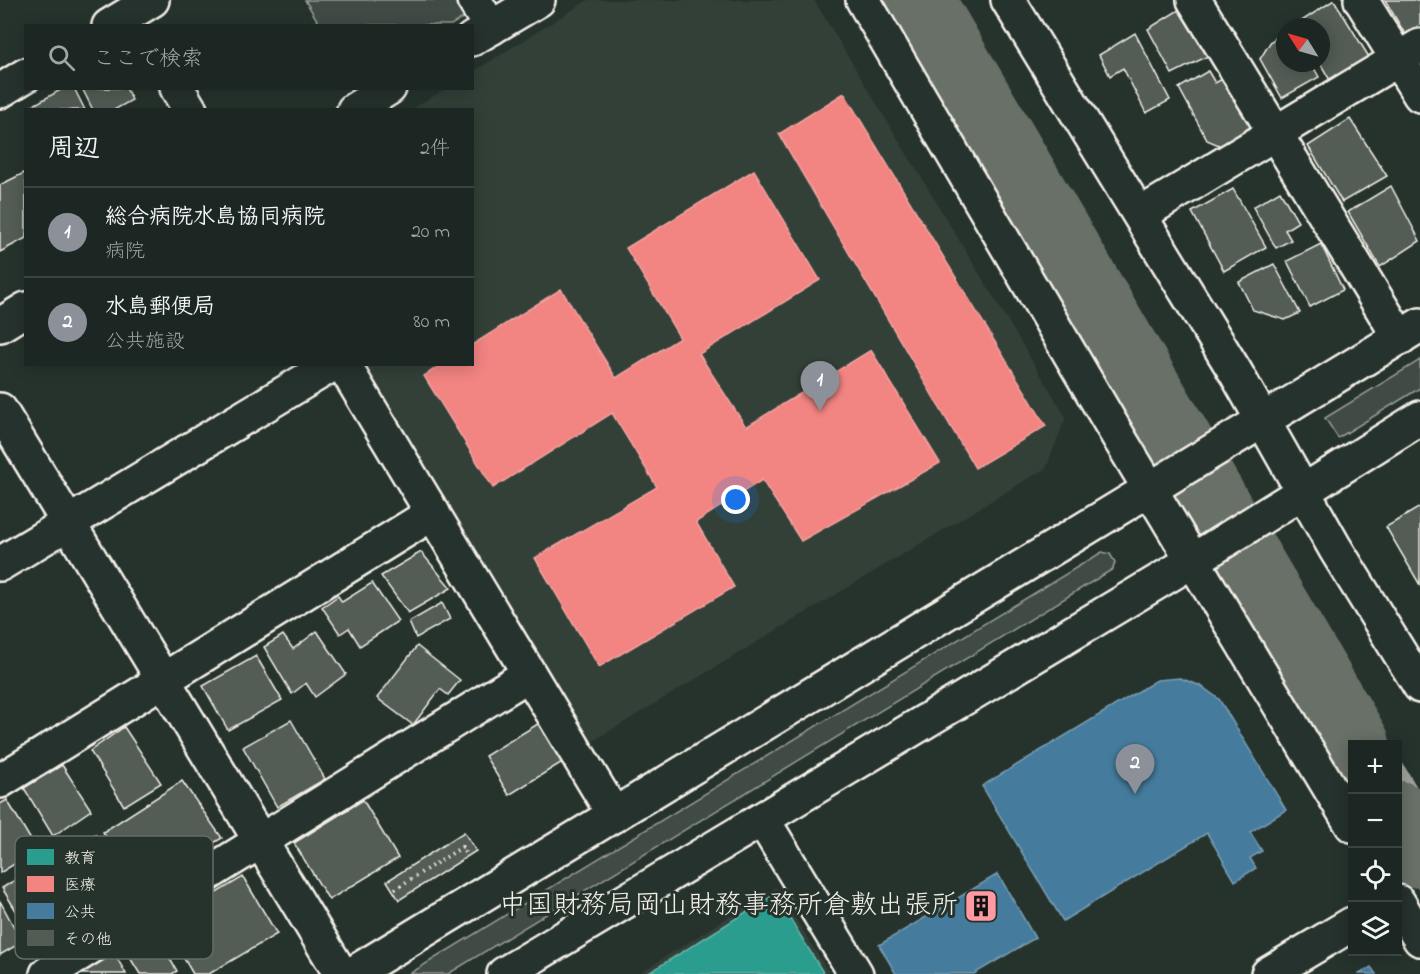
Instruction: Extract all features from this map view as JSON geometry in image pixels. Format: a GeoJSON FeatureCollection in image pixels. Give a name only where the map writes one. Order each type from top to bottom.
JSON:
{"type":"FeatureCollection","features":[{"type":"Feature","properties":{"kind":"street"},"geometry":{"type":"LineString","coordinates":[[474,0],[482,33],[537,0]]}},
{"type":"Feature","properties":{"kind":"street"},"geometry":{"type":"LineString","coordinates":[[863,0],[1150,489],[1207,551],[1348,816]]}},
{"type":"Feature","properties":{"kind":"street"},"geometry":{"type":"LineString","coordinates":[[1008,0],[1141,214],[1420,686]]}},
{"type":"Feature","properties":{"kind":"street"},"geometry":{"type":"LineString","coordinates":[[352,974],[1263,419],[1410,332],[1276,133],[1194,0]]}},
{"type":"Feature","properties":{"kind":"street"},"geometry":{"type":"LineString","coordinates":[[1361,0],[1409,52],[1420,95]]}},
{"type":"Feature","properties":{"kind":"street"},"geometry":{"type":"LineString","coordinates":[[1141,214],[1409,52]]}},
{"type":"Feature","properties":{"kind":"street"},"geometry":{"type":"LineString","coordinates":[[0,91],[24,76]]}},
{"type":"Feature","properties":{"kind":"street"},"geometry":{"type":"LineString","coordinates":[[178,90],[189,108]]}},
{"type":"Feature","properties":{"kind":"street"},"geometry":{"type":"LineString","coordinates":[[357,108],[386,90]]}},
{"type":"Feature","properties":{"kind":"street"},"geometry":{"type":"LineString","coordinates":[[0,325],[24,310]]}},
{"type":"Feature","properties":{"kind":"street"},"geometry":{"type":"LineString","coordinates":[[0,564],[330,366]]}},
{"type":"Feature","properties":{"kind":"street"},"geometry":{"type":"LineString","coordinates":[[344,366],[614,815]]}},
{"type":"Feature","properties":{"kind":"street"},"geometry":{"type":"LineString","coordinates":[[0,410],[341,974]]}},
{"type":"Feature","properties":{"kind":"street"},"geometry":{"type":"LineString","coordinates":[[504,974],[1207,551],[1420,418]]}},
{"type":"Feature","properties":{"kind":"street"},"geometry":{"type":"LineString","coordinates":[[0,781],[433,513]]}},
{"type":"Feature","properties":{"kind":"street"},"geometry":{"type":"LineString","coordinates":[[213,871],[529,674]]}},
{"type":"Feature","properties":{"kind":"street"},"geometry":{"type":"LineString","coordinates":[[763,820],[856,974]]}},
{"type":"Feature","properties":{"kind":"street"},"geometry":{"type":"LineString","coordinates":[[1402,909],[1420,939]]}},
{"type":"Feature","properties":{"kind":"street"},"geometry":{"type":"LineString","coordinates":[[1268,974],[1348,927]]}},
{"type":"Feature","properties":{"kind":"street"},"geometry":{"type":"LineString","coordinates":[[47,974],[71,959]]}},
{"type":"Feature","properties":{"kind":"path"},"geometry":{"type":"LineString","coordinates":[[395,889],[462,847],[466,855]]}},
{"type":"Feature","properties":{"kind":"shaded area"},"geometry":{"type":"Polygon","coordinates":[[[305,0],[462,0],[470,14],[453,24],[319,24],[305,0]]]}},
{"type":"Feature","properties":{"kind":"shaded area"},"geometry":{"type":"Polygon","coordinates":[[[588,0],[814,0],[1066,417],[1046,468],[588,744],[358,366],[474,366],[474,108],[414,108],[443,90],[474,90],[474,71],[588,0]]]}},
{"type":"Feature","properties":{"kind":"shaded area"},"geometry":{"type":"Polygon","coordinates":[[[1420,360],[1420,388],[1338,438],[1325,418],[1420,360]]]}},
{"type":"Feature","properties":{"kind":"shaded area"},"geometry":{"type":"Polygon","coordinates":[[[1102,552],[1110,554],[1115,562],[1113,569],[448,974],[409,974],[1102,552]]]}},
{"type":"Feature","properties":{"kind":"shaded area"},"geometry":{"type":"Polygon","coordinates":[[[776,887],[830,974],[638,974],[776,887]]]}},
{"type":"Feature","properties":{"kind":"building: 教育"},"geometry":{"type":"Polygon","coordinates":[[[775,894],[824,974],[647,974],[775,894]]]}},
{"type":"Feature","properties":{"kind":"building: 医療"},"geometry":{"type":"Polygon","coordinates":[[[844,93],[1046,426],[975,468],[779,134],[844,93]]]}},
{"type":"Feature","properties":{"kind":"building: 医療"},"geometry":{"type":"Polygon","coordinates":[[[754,170],[820,280],[699,354],[746,427],[871,350],[940,463],[801,541],[762,480],[696,522],[734,587],[599,667],[535,558],[657,487],[612,413],[493,488],[424,376],[439,366],[474,366],[474,344],[561,289],[616,378],[680,338],[626,248],[754,170]]]}},
{"type":"Feature","properties":{"kind":"building: 公共"},"geometry":{"type":"Polygon","coordinates":[[[1180,678],[1201,686],[1219,699],[1286,810],[1250,832],[1262,851],[1250,858],[1256,868],[1235,881],[1207,833],[1063,921],[982,786],[1157,680],[1180,678]]]}},
{"type":"Feature","properties":{"kind":"building: 公共","name":"中国財務局岡山財務事務所倉敷出張所"},"geometry":{"type":"Polygon","coordinates":[[[998,874],[1035,938],[974,974],[896,974],[879,945],[998,874]]]}},
{"type":"Feature","properties":{"kind":"building: 公共"},"geometry":{"type":"Polygon","coordinates":[[[1371,967],[1376,974],[1359,974],[1371,967]]]}},
{"type":"Feature","properties":{"kind":"building: その他"},"geometry":{"type":"Polygon","coordinates":[[[1334,0],[1369,57],[1331,82],[1325,72],[1330,72],[1330,18],[1306,18],[1334,0]]]}},
{"type":"Feature","properties":{"kind":"building: その他"},"geometry":{"type":"Polygon","coordinates":[[[1385,0],[1420,0],[1420,25],[1405,34],[1385,0]]]}},
{"type":"Feature","properties":{"kind":"building: その他"},"geometry":{"type":"Polygon","coordinates":[[[1182,8],[1210,55],[1172,74],[1148,29],[1182,8]]]}},
{"type":"Feature","properties":{"kind":"building: その他"},"geometry":{"type":"Polygon","coordinates":[[[1135,33],[1170,100],[1146,113],[1123,68],[1110,76],[1099,55],[1135,33]]]}},
{"type":"Feature","properties":{"kind":"building: その他"},"geometry":{"type":"Polygon","coordinates":[[[1276,38],[1276,72],[1316,72],[1319,77],[1282,98],[1260,59],[1271,41],[1276,38]]]}},
{"type":"Feature","properties":{"kind":"building: その他"},"geometry":{"type":"Polygon","coordinates":[[[1208,71],[1215,83],[1226,77],[1256,124],[1221,146],[1207,140],[1179,88],[1208,71]]]}},
{"type":"Feature","properties":{"kind":"building: その他"},"geometry":{"type":"Polygon","coordinates":[[[60,90],[75,90],[84,108],[31,108],[60,90]]]}},
{"type":"Feature","properties":{"kind":"building: その他"},"geometry":{"type":"Polygon","coordinates":[[[83,90],[127,90],[132,100],[118,108],[92,108],[83,90]]]}},
{"type":"Feature","properties":{"kind":"building: その他"},"geometry":{"type":"Polygon","coordinates":[[[1350,119],[1387,176],[1342,202],[1308,146],[1350,119]]]}},
{"type":"Feature","properties":{"kind":"building: その他"},"geometry":{"type":"Polygon","coordinates":[[[24,173],[24,239],[0,252],[0,185],[24,173]]]}},
{"type":"Feature","properties":{"kind":"building: その他"},"geometry":{"type":"Polygon","coordinates":[[[1391,186],[1420,241],[1380,267],[1348,212],[1391,186]]]}},
{"type":"Feature","properties":{"kind":"building: その他"},"geometry":{"type":"Polygon","coordinates":[[[1233,189],[1266,247],[1224,271],[1192,212],[1233,189]]]}},
{"type":"Feature","properties":{"kind":"building: その他"},"geometry":{"type":"Polygon","coordinates":[[[1280,191],[1298,222],[1285,230],[1291,240],[1276,248],[1253,207],[1280,191]]]}},
{"type":"Feature","properties":{"kind":"building: その他"},"geometry":{"type":"Polygon","coordinates":[[[1321,244],[1343,290],[1310,307],[1287,261],[1321,244]]]}},
{"type":"Feature","properties":{"kind":"building: その他"},"geometry":{"type":"Polygon","coordinates":[[[1274,264],[1300,313],[1285,320],[1253,310],[1239,282],[1274,264]]]}},
{"type":"Feature","properties":{"kind":"building: その他"},"geometry":{"type":"Polygon","coordinates":[[[1420,507],[1420,585],[1386,527],[1420,507]]]}},
{"type":"Feature","properties":{"kind":"building: その他"},"geometry":{"type":"Polygon","coordinates":[[[421,552],[451,588],[408,613],[381,576],[421,552]]]}},
{"type":"Feature","properties":{"kind":"building: その他"},"geometry":{"type":"Polygon","coordinates":[[[372,583],[398,621],[360,646],[349,628],[340,634],[322,607],[338,596],[342,602],[372,583]]]}},
{"type":"Feature","properties":{"kind":"building: その他"},"geometry":{"type":"Polygon","coordinates":[[[442,603],[450,619],[416,638],[409,622],[442,603]]]}},
{"type":"Feature","properties":{"kind":"building: その他"},"geometry":{"type":"Polygon","coordinates":[[[317,631],[346,674],[315,697],[306,683],[292,694],[264,647],[283,635],[293,649],[317,631]]]}},
{"type":"Feature","properties":{"kind":"building: その他"},"geometry":{"type":"Polygon","coordinates":[[[417,646],[460,680],[448,695],[440,689],[413,725],[377,698],[417,646]]]}},
{"type":"Feature","properties":{"kind":"building: その他"},"geometry":{"type":"Polygon","coordinates":[[[256,656],[282,700],[228,730],[203,686],[256,656]]]}},
{"type":"Feature","properties":{"kind":"building: その他"},"geometry":{"type":"Polygon","coordinates":[[[291,720],[325,779],[277,807],[243,747],[291,720]]]}},
{"type":"Feature","properties":{"kind":"building: その他"},"geometry":{"type":"Polygon","coordinates":[[[541,722],[564,761],[509,795],[485,756],[541,722]]]}},
{"type":"Feature","properties":{"kind":"building: その他"},"geometry":{"type":"Polygon","coordinates":[[[124,727],[161,783],[124,806],[90,751],[124,727]]]}},
{"type":"Feature","properties":{"kind":"building: その他"},"geometry":{"type":"Polygon","coordinates":[[[62,765],[91,810],[53,836],[24,788],[62,765]]]}},
{"type":"Feature","properties":{"kind":"building: その他"},"geometry":{"type":"Polygon","coordinates":[[[182,781],[222,838],[213,843],[213,836],[105,836],[103,832],[182,781]]]}},
{"type":"Feature","properties":{"kind":"building: その他"},"geometry":{"type":"Polygon","coordinates":[[[7,800],[29,836],[15,836],[15,864],[0,873],[0,804],[7,800]]]}},
{"type":"Feature","properties":{"kind":"building: その他"},"geometry":{"type":"Polygon","coordinates":[[[363,800],[398,858],[329,900],[294,843],[363,800]]]}},
{"type":"Feature","properties":{"kind":"building: その他"},"geometry":{"type":"Polygon","coordinates":[[[464,832],[476,851],[399,900],[387,881],[464,832]]]}},
{"type":"Feature","properties":{"kind":"building: その他"},"geometry":{"type":"Polygon","coordinates":[[[243,877],[277,934],[209,974],[193,974],[184,959],[213,959],[213,895],[243,877]]]}},
{"type":"Feature","properties":{"kind":"building: その他"},"geometry":{"type":"Polygon","coordinates":[[[15,880],[15,909],[2,888],[15,880]]]}},
{"type":"Feature","properties":{"kind":"building: その他"},"geometry":{"type":"Polygon","coordinates":[[[0,901],[15,929],[15,946],[0,955],[0,901]]]}},
{"type":"Feature","properties":{"kind":"building: その他"},"geometry":{"type":"Polygon","coordinates":[[[104,959],[117,959],[126,974],[79,974],[104,959]]]}},
{"type":"Feature","properties":{"kind":"building: その他"},"geometry":{"type":"Polygon","coordinates":[[[131,959],[170,959],[177,971],[172,974],[140,974],[131,959]]]}},
{"type":"Feature","properties":{"kind":"waterway"},"geometry":{"type":"LineString","coordinates":[[919,0],[1353,740]]}},
{"type":"Feature","properties":{"kind":"waterway"},"geometry":{"type":"LineString","coordinates":[[944,0],[1287,585],[1382,740]]}},
{"type":"Feature","properties":{"kind":"waterway"},"geometry":{"type":"LineString","coordinates":[[1402,774],[1420,804]]}},
{"type":"Feature","properties":{"kind":"waterway"},"geometry":{"type":"LineString","coordinates":[[1402,823],[1420,853]]}},
{"type":"Feature","properties":{"kind":"place","name":"総合病院水島協同病院"},"geometry":{"type":"Point","coordinates":[820,411]}},
{"type":"Feature","properties":{"kind":"place","name":"水島郵便局"},"geometry":{"type":"Point","coordinates":[1135,794]}},
{"type":"Feature","properties":{"kind":"place","name":"中国財務局岡山財務事務所倉敷出張所"},"geometry":{"type":"Point","coordinates":[981,906]}}]}
